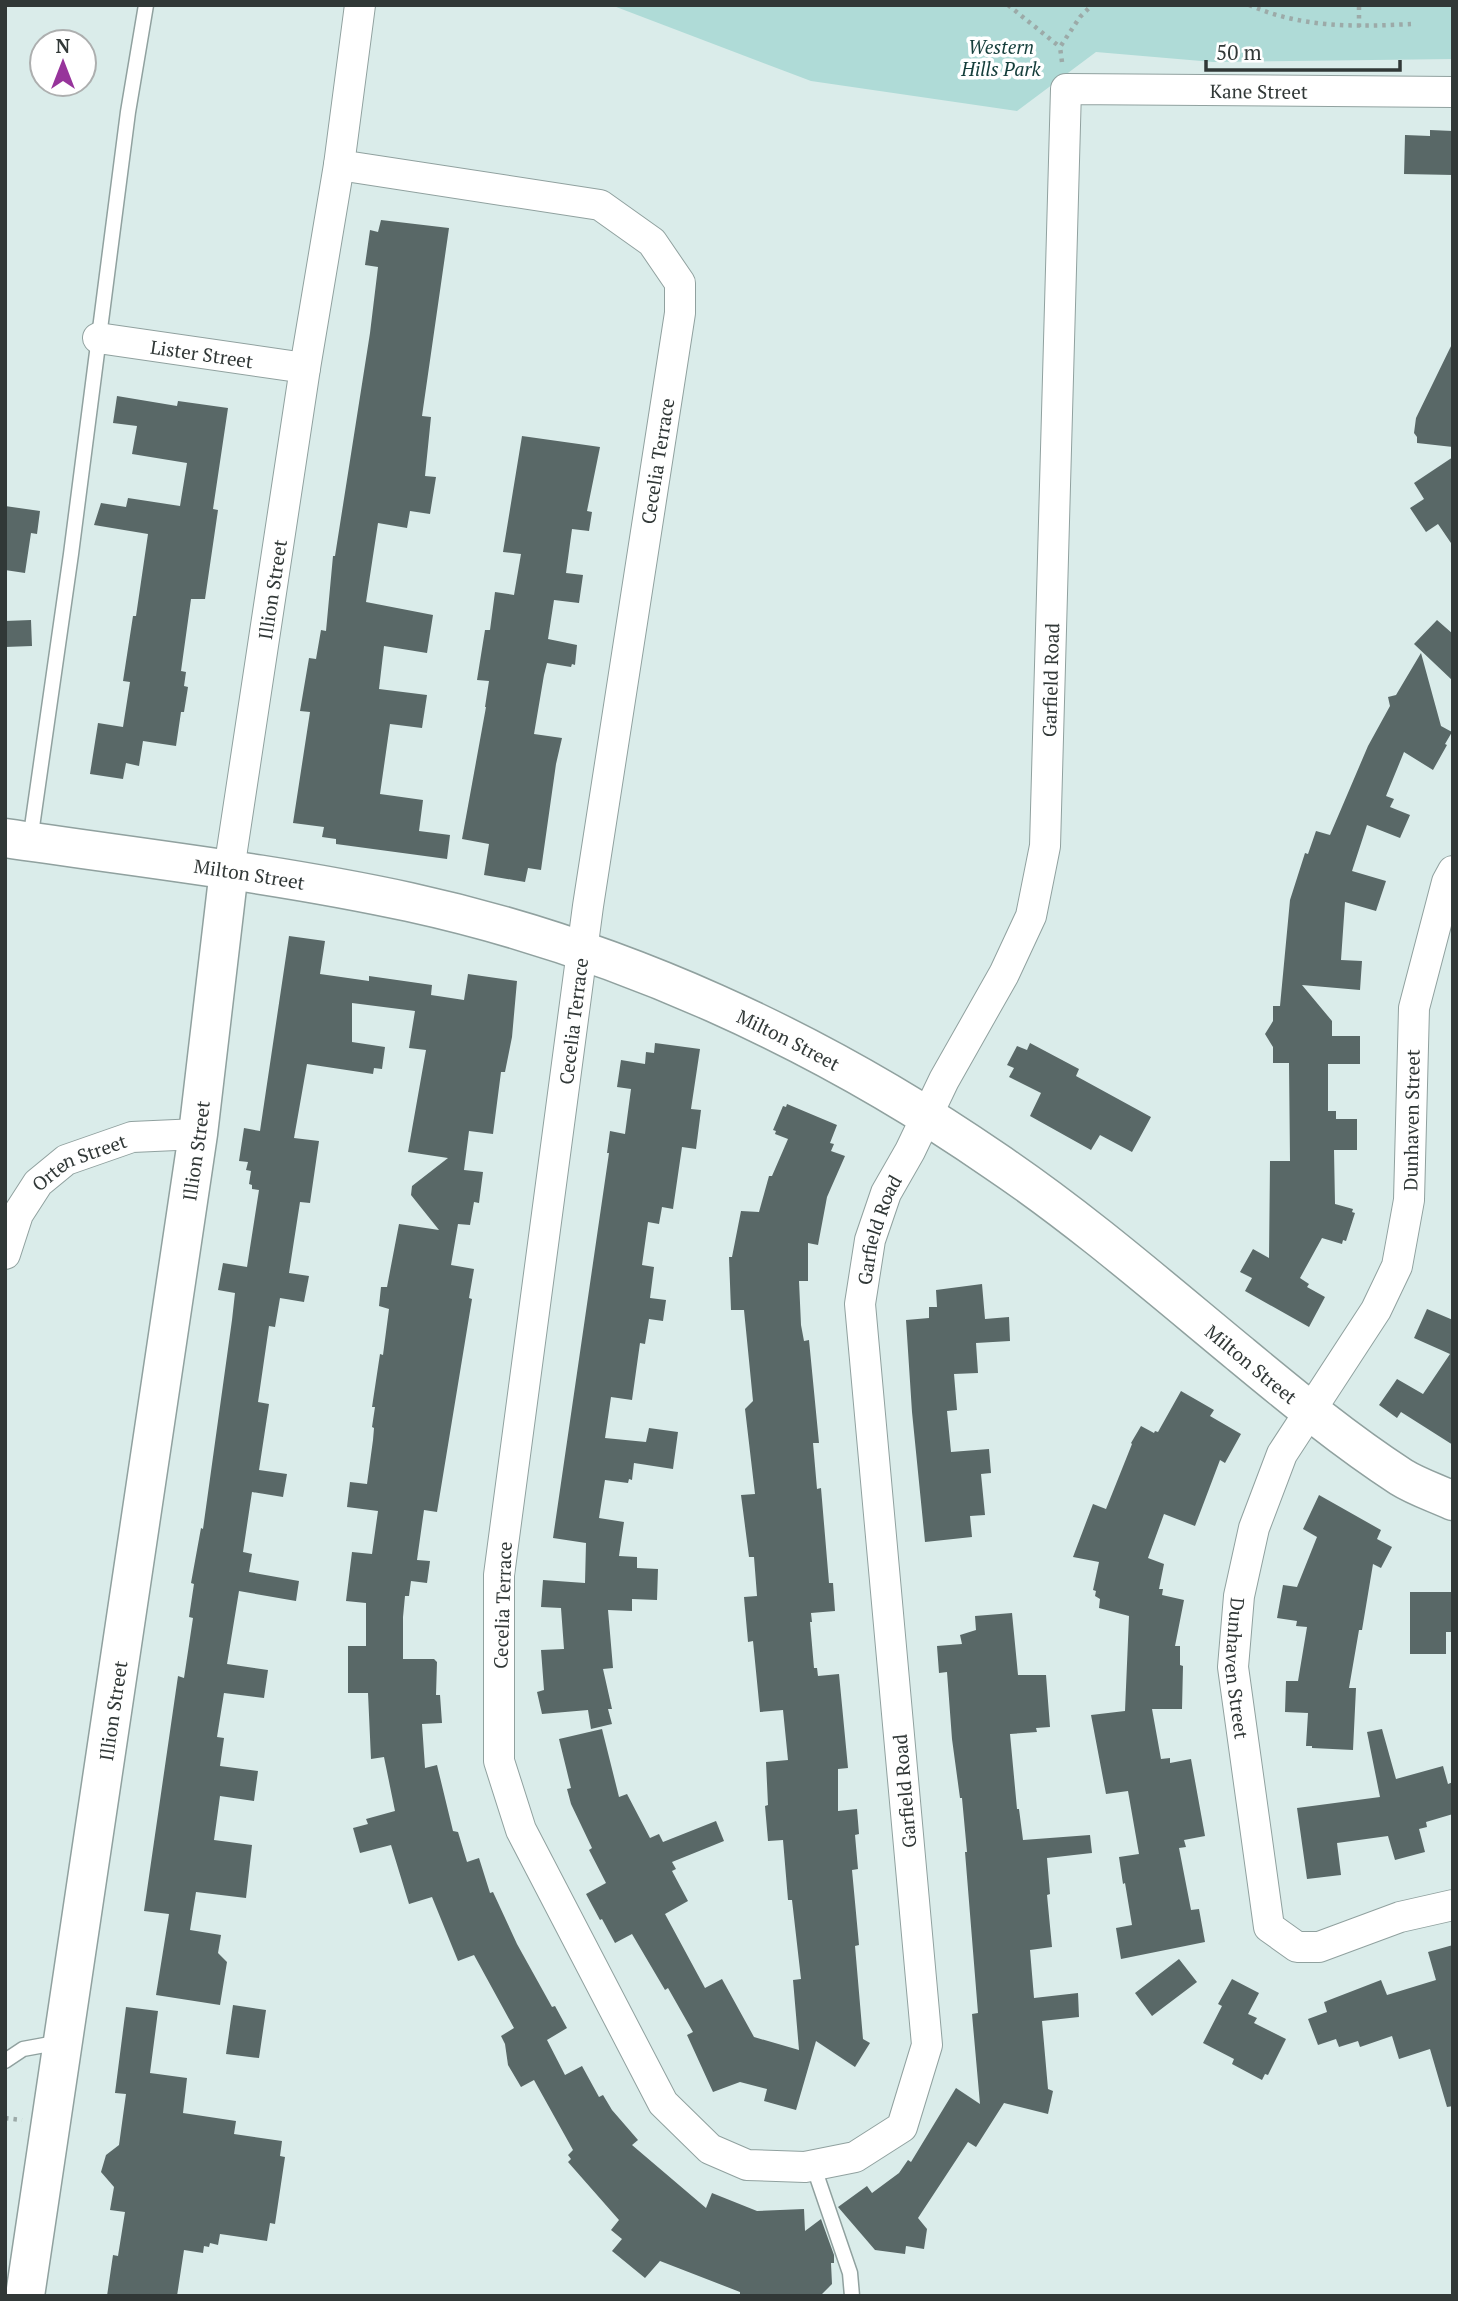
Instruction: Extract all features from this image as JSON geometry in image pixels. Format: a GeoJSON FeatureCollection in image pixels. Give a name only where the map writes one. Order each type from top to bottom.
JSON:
{"type":"FeatureCollection","features":[{"type":"Feature","properties":{"kind":"main road","name":"Milton Street"},"geometry":{"type":"LineString","coordinates":[[18,840],[302,881],[412,903],[582,951],[670,984],[782,1033],[928,1116],[997,1162],[1076,1219],[1310,1411],[1404,1479],[1453,1501]]}},
{"type":"Feature","properties":{"kind":"main road","name":"Illion Street"},"geometry":{"type":"LineString","coordinates":[[25,2296],[198,1133],[229,870]]}},
{"type":"Feature","properties":{"kind":"street","name":"Illion Street"},"geometry":{"type":"LineString","coordinates":[[229,870],[305,368],[339,165],[359,5]]}},
{"type":"Feature","properties":{"kind":"street","name":"Kane Street"},"geometry":{"type":"LineString","coordinates":[[1066,89],[1453,92]]}},
{"type":"Feature","properties":{"kind":"street","name":"Garfield Road"},"geometry":{"type":"LineString","coordinates":[[663,2103],[710,2149],[747,2165],[813,2165],[855,2157],[902,2127],[927,2045],[860,1304],[870,1240],[886,1193],[928,1116],[944,1080],[1004,974],[1031,916],[1045,846],[1066,89]]}},
{"type":"Feature","properties":{"kind":"street","name":"Cecelia Terrace"},"geometry":{"type":"LineString","coordinates":[[339,165],[600,205],[652,242],[680,283],[680,313],[582,951],[499,1575],[499,1761],[521,1830],[663,2103]]}},
{"type":"Feature","properties":{"kind":"street","name":"Lister Street"},"geometry":{"type":"LineString","coordinates":[[98,338],[305,368]]}},
{"type":"Feature","properties":{"kind":"street","name":"Dunhaven Street"},"geometry":{"type":"LineString","coordinates":[[1453,871],[1447,882],[1414,1009],[1409,1200],[1396,1266],[1376,1310],[1282,1454],[1254,1528],[1239,1596],[1233,1667],[1269,1927],[1297,1947],[1319,1947],[1400,1917],[1453,1905]]}},
{"type":"Feature","properties":{"kind":"street","name":"Orten Street"},"geometry":{"type":"LineString","coordinates":[[5,1254],[18,1214],[38,1183],[66,1160],[132,1137],[198,1133]]}},
{"type":"Feature","properties":{"kind":"lane"},"geometry":{"type":"LineString","coordinates":[[18,840],[71,554],[128,112],[146,5]]}},
{"type":"Feature","properties":{"kind":"lane"},"geometry":{"type":"LineString","coordinates":[[5,2061],[23,2049],[63,2042]]}},
{"type":"Feature","properties":{"kind":"lane"},"geometry":{"type":"LineString","coordinates":[[813,2165],[850,2273],[852,2296]]}},
{"type":"Feature","properties":{"kind":"path"},"geometry":{"type":"LineString","coordinates":[[1008,5],[1059,47],[1066,89]]}},
{"type":"Feature","properties":{"kind":"path"},"geometry":{"type":"LineString","coordinates":[[1059,47],[1092,5]]}},
{"type":"Feature","properties":{"kind":"path"},"geometry":{"type":"LineString","coordinates":[[1249,5],[1312,24],[1359,27],[1412,24]]}},
{"type":"Feature","properties":{"kind":"path"},"geometry":{"type":"LineString","coordinates":[[1359,5],[1359,27]]}},
{"type":"Feature","properties":{"kind":"green space","name":"Western Hills Park"},"geometry":{"type":"Polygon","coordinates":[[[611,5],[1453,5],[1453,59],[1213,62],[1096,52],[1017,111],[811,81],[611,5]]]}},
{"type":"Feature","properties":{"kind":"building"},"geometry":{"type":"Polygon","coordinates":[[[1430,130],[1453,131],[1453,175],[1404,174],[1405,135],[1430,136],[1430,130]]]}},
{"type":"Feature","properties":{"kind":"building"},"geometry":{"type":"Polygon","coordinates":[[[381,220],[449,228],[422,416],[431,417],[425,476],[436,477],[430,514],[410,511],[407,528],[378,523],[366,602],[433,615],[427,653],[384,646],[379,689],[427,695],[422,728],[390,724],[380,794],[423,800],[419,831],[450,835],[447,859],[336,844],[336,839],[322,837],[324,827],[293,823],[310,712],[300,711],[309,658],[316,659],[321,630],[326,631],[333,556],[370,333],[378,267],[365,265],[370,230],[378,232],[381,220]]]}},
{"type":"Feature","properties":{"kind":"building"},"geometry":{"type":"Polygon","coordinates":[[[1453,342],[1453,447],[1417,443],[1414,433],[1416,418],[1453,342]]]}},
{"type":"Feature","properties":{"kind":"building"},"geometry":{"type":"Polygon","coordinates":[[[117,396],[177,406],[178,401],[228,408],[213,509],[218,510],[205,599],[191,599],[181,671],[186,672],[184,686],[188,687],[176,746],[143,741],[139,766],[126,763],[123,779],[90,774],[98,723],[123,727],[130,682],[123,681],[148,534],[94,525],[101,503],[126,507],[128,498],[180,506],[187,463],[132,454],[137,426],[113,423],[117,396]]]}},
{"type":"Feature","properties":{"kind":"building"},"geometry":{"type":"Polygon","coordinates":[[[522,436],[600,447],[587,511],[592,512],[589,531],[572,529],[566,573],[583,575],[579,603],[554,600],[548,639],[577,645],[575,665],[572,664],[571,667],[547,663],[544,675],[534,734],[562,738],[541,870],[528,868],[525,882],[484,875],[489,844],[462,839],[489,681],[477,680],[485,630],[490,630],[495,592],[514,595],[521,554],[503,552],[522,436]]]}},
{"type":"Feature","properties":{"kind":"building"},"geometry":{"type":"Polygon","coordinates":[[[1453,457],[1453,546],[1438,524],[1426,532],[1410,508],[1424,499],[1414,483],[1453,457]]]}},
{"type":"Feature","properties":{"kind":"building"},"geometry":{"type":"Polygon","coordinates":[[[5,506],[40,511],[37,534],[31,533],[25,573],[5,570],[5,506]]]}},
{"type":"Feature","properties":{"kind":"building"},"geometry":{"type":"Polygon","coordinates":[[[31,620],[32,646],[5,647],[5,621],[31,620]]]}},
{"type":"Feature","properties":{"kind":"building"},"geometry":{"type":"Polygon","coordinates":[[[1437,620],[1453,634],[1453,681],[1414,644],[1437,620]]]}},
{"type":"Feature","properties":{"kind":"building"},"geometry":{"type":"Polygon","coordinates":[[[1421,653],[1441,726],[1452,732],[1433,770],[1404,752],[1386,796],[1394,799],[1390,807],[1410,815],[1400,838],[1367,825],[1352,871],[1386,881],[1376,911],[1345,902],[1341,960],[1362,961],[1360,990],[1302,985],[1332,1021],[1332,1036],[1360,1036],[1360,1064],[1328,1064],[1328,1111],[1336,1111],[1336,1119],[1357,1119],[1357,1150],[1334,1150],[1335,1204],[1353,1209],[1352,1212],[1355,1213],[1346,1241],[1343,1240],[1342,1244],[1322,1238],[1300,1278],[1309,1284],[1307,1287],[1325,1297],[1309,1327],[1245,1291],[1252,1278],[1240,1272],[1253,1249],[1269,1258],[1270,1161],[1290,1161],[1289,1063],[1273,1063],[1273,1047],[1265,1034],[1273,1021],[1273,1006],[1280,1006],[1290,900],[1305,853],[1308,854],[1316,831],[1330,835],[1368,746],[1390,706],[1388,697],[1396,695],[1421,653]]]}},
{"type":"Feature","properties":{"kind":"building"},"geometry":{"type":"Polygon","coordinates":[[[289,936],[325,941],[320,974],[369,981],[369,976],[432,985],[431,995],[464,1000],[468,974],[517,981],[512,1037],[505,1072],[501,1072],[493,1134],[469,1131],[464,1170],[483,1172],[479,1203],[474,1202],[470,1225],[458,1224],[451,1265],[474,1269],[469,1298],[472,1299],[437,1512],[424,1510],[417,1560],[430,1561],[427,1583],[411,1581],[409,1596],[405,1596],[403,1659],[434,1659],[437,1662],[436,1695],[440,1695],[442,1723],[422,1724],[425,1768],[437,1765],[453,1831],[458,1832],[467,1862],[479,1858],[490,1893],[493,1892],[517,1944],[552,2007],[555,2006],[567,2028],[547,2040],[565,2075],[582,2066],[599,2097],[603,2095],[612,2110],[638,2140],[632,2145],[706,2208],[712,2193],[757,2211],[804,2209],[805,2231],[821,2219],[834,2255],[834,2263],[831,2263],[832,2284],[820,2296],[740,2296],[740,2292],[660,2261],[645,2278],[612,2251],[622,2239],[611,2230],[619,2220],[568,2162],[571,2159],[568,2155],[573,2150],[534,2080],[521,2087],[508,2065],[501,2036],[514,2028],[474,1955],[458,1961],[432,1897],[409,1904],[391,1845],[360,1853],[353,1828],[368,1824],[366,1819],[395,1811],[384,1757],[371,1759],[368,1693],[348,1693],[348,1646],[366,1646],[366,1603],[346,1601],[352,1552],[372,1554],[378,1511],[347,1507],[350,1482],[367,1484],[374,1428],[375,1407],[372,1407],[389,1309],[379,1306],[381,1287],[387,1287],[399,1224],[439,1230],[411,1195],[412,1186],[448,1158],[408,1152],[426,1050],[409,1048],[415,1011],[352,1003],[352,1042],[385,1047],[382,1069],[374,1068],[373,1074],[307,1064],[294,1138],[319,1141],[310,1203],[300,1202],[289,1273],[309,1276],[304,1302],[280,1298],[275,1327],[269,1326],[258,1402],[269,1404],[259,1470],[287,1474],[283,1497],[252,1492],[243,1552],[252,1554],[249,1572],[299,1581],[296,1601],[239,1591],[227,1664],[268,1670],[264,1698],[224,1693],[217,1737],[224,1738],[220,1766],[258,1771],[254,1801],[220,1796],[214,1840],[252,1845],[246,1898],[196,1892],[190,1930],[221,1935],[218,1953],[227,1962],[220,2005],[156,1995],[169,1914],[144,1911],[178,1676],[184,1678],[193,1618],[189,1617],[194,1584],[191,1583],[201,1528],[203,1529],[232,1320],[235,1293],[218,1290],[223,1263],[247,1267],[259,1190],[252,1189],[249,1184],[251,1171],[246,1170],[248,1162],[239,1161],[244,1128],[260,1131],[289,936]]]}},
{"type":"Feature","properties":{"kind":"building"},"geometry":{"type":"Polygon","coordinates":[[[655,1043],[700,1049],[691,1109],[701,1110],[696,1149],[682,1147],[673,1209],[662,1207],[659,1224],[648,1222],[642,1265],[654,1267],[650,1298],[666,1300],[663,1321],[649,1319],[645,1344],[640,1343],[632,1400],[611,1397],[605,1438],[646,1442],[649,1428],[678,1432],[673,1469],[634,1463],[632,1480],[629,1479],[628,1483],[605,1480],[599,1518],[624,1522],[619,1556],[637,1557],[637,1568],[658,1569],[657,1600],[632,1599],[632,1611],[608,1610],[613,1668],[603,1669],[612,1709],[608,1709],[612,1724],[591,1729],[588,1710],[542,1714],[537,1692],[544,1690],[541,1650],[564,1649],[561,1608],[541,1607],[543,1580],[585,1583],[586,1543],[553,1538],[610,1131],[625,1134],[631,1089],[617,1087],[621,1060],[645,1064],[646,1052],[654,1053],[655,1043]]]}},
{"type":"Feature","properties":{"kind":"building"},"geometry":{"type":"Polygon","coordinates":[[[1030,1043],[1079,1069],[1076,1076],[1151,1117],[1132,1152],[1100,1135],[1091,1150],[1030,1116],[1041,1093],[1009,1077],[1014,1068],[1007,1065],[1017,1046],[1027,1050],[1030,1043]]]}},
{"type":"Feature","properties":{"kind":"building"},"geometry":{"type":"Polygon","coordinates":[[[787,1104],[837,1125],[830,1143],[834,1144],[831,1151],[845,1156],[827,1197],[818,1245],[808,1243],[808,1281],[799,1281],[801,1325],[804,1341],[809,1340],[819,1443],[813,1443],[817,1489],[821,1488],[829,1583],[833,1583],[835,1611],[811,1613],[814,1668],[817,1668],[818,1676],[839,1674],[848,1768],[838,1769],[838,1811],[857,1809],[859,1834],[855,1835],[858,1869],[852,1870],[859,1945],[855,1946],[863,2039],[870,2043],[855,2067],[816,2041],[796,2110],[764,2101],[767,2089],[740,2082],[713,2092],[687,2035],[693,2032],[668,1988],[665,1990],[632,1934],[615,1943],[602,1919],[600,1920],[586,1894],[606,1883],[589,1850],[592,1848],[571,1804],[567,1789],[571,1788],[559,1739],[602,1729],[619,1797],[627,1794],[650,1838],[659,1834],[663,1842],[716,1821],[724,1841],[672,1862],[676,1869],[672,1871],[688,1901],[665,1914],[705,1988],[722,1979],[754,2037],[799,2050],[793,1980],[801,1979],[792,1900],[788,1900],[783,1840],[768,1841],[765,1806],[768,1805],[766,1762],[788,1760],[783,1710],[760,1712],[753,1641],[748,1642],[744,1597],[757,1596],[754,1557],[749,1557],[741,1495],[755,1494],[745,1409],[753,1401],[744,1310],[731,1310],[729,1257],[732,1257],[741,1211],[759,1212],[769,1176],[772,1176],[788,1139],[775,1134],[776,1131],[773,1130],[783,1106],[786,1107],[787,1104]]]}},
{"type":"Feature","properties":{"kind":"building"},"geometry":{"type":"Polygon","coordinates":[[[982,1284],[985,1319],[1009,1317],[1010,1341],[976,1343],[978,1373],[954,1374],[957,1410],[947,1411],[951,1452],[989,1449],[991,1473],[981,1474],[985,1515],[970,1516],[972,1537],[925,1542],[906,1320],[929,1318],[929,1307],[937,1307],[936,1290],[982,1284]]]}},
{"type":"Feature","properties":{"kind":"building"},"geometry":{"type":"Polygon","coordinates":[[[1427,1309],[1453,1320],[1453,1445],[1401,1412],[1397,1418],[1379,1405],[1397,1379],[1423,1394],[1450,1354],[1414,1338],[1427,1309]]]}},
{"type":"Feature","properties":{"kind":"building"},"geometry":{"type":"Polygon","coordinates":[[[1181,1391],[1214,1410],[1210,1416],[1241,1434],[1225,1463],[1220,1460],[1195,1526],[1164,1514],[1148,1558],[1164,1564],[1159,1589],[1163,1589],[1162,1595],[1184,1600],[1175,1646],[1180,1646],[1180,1665],[1183,1666],[1182,1709],[1152,1709],[1161,1759],[1170,1758],[1170,1763],[1191,1759],[1205,1836],[1184,1840],[1186,1847],[1179,1848],[1191,1910],[1199,1909],[1205,1942],[1121,1959],[1116,1928],[1132,1925],[1119,1857],[1139,1854],[1128,1791],[1106,1794],[1091,1715],[1125,1711],[1129,1616],[1099,1608],[1100,1599],[1095,1596],[1096,1591],[1093,1590],[1099,1562],[1073,1557],[1093,1504],[1106,1509],[1131,1443],[1141,1426],[1154,1433],[1158,1432],[1181,1391]]]}},
{"type":"Feature","properties":{"kind":"building"},"geometry":{"type":"Polygon","coordinates":[[[1319,1495],[1381,1530],[1377,1539],[1392,1547],[1381,1568],[1373,1564],[1362,1630],[1359,1630],[1349,1688],[1356,1688],[1353,1750],[1306,1746],[1308,1713],[1285,1712],[1286,1681],[1298,1681],[1307,1627],[1296,1626],[1297,1621],[1277,1618],[1283,1585],[1297,1587],[1317,1537],[1303,1529],[1319,1495]]]}},
{"type":"Feature","properties":{"kind":"building"},"geometry":{"type":"Polygon","coordinates":[[[1410,1592],[1453,1592],[1453,1632],[1446,1632],[1446,1654],[1410,1654],[1410,1592]]]}},
{"type":"Feature","properties":{"kind":"building"},"geometry":{"type":"Polygon","coordinates":[[[1012,1613],[1018,1675],[1046,1675],[1050,1727],[1036,1728],[1037,1732],[1010,1734],[1017,1809],[1023,1840],[1090,1835],[1092,1853],[1047,1858],[1052,1947],[1030,1950],[1034,1998],[1078,1993],[1079,2017],[1042,2021],[1048,2089],[1053,2091],[1048,2114],[1004,2103],[976,2147],[968,2142],[918,2218],[927,2229],[924,2249],[906,2246],[905,2254],[875,2250],[838,2207],[867,2186],[872,2193],[899,2173],[908,2160],[911,2162],[956,2088],[980,2104],[972,2014],[978,2013],[962,1798],[952,1739],[947,1672],[939,1673],[937,1646],[962,1644],[960,1635],[976,1630],[975,1616],[1012,1613]]]}},
{"type":"Feature","properties":{"kind":"building"},"geometry":{"type":"Polygon","coordinates":[[[1382,1729],[1396,1779],[1443,1766],[1448,1784],[1453,1782],[1453,1814],[1426,1822],[1427,1827],[1419,1829],[1425,1852],[1395,1860],[1388,1836],[1337,1843],[1341,1875],[1307,1879],[1297,1808],[1380,1797],[1367,1732],[1382,1729]]]}},
{"type":"Feature","properties":{"kind":"building"},"geometry":{"type":"Polygon","coordinates":[[[1453,1945],[1453,2106],[1447,2107],[1430,2049],[1399,2059],[1392,2036],[1360,2047],[1358,2041],[1339,2047],[1336,2039],[1318,2045],[1308,2019],[1327,2012],[1324,2002],[1381,1980],[1387,1995],[1436,1980],[1428,1952],[1453,1945]]]}},
{"type":"Feature","properties":{"kind":"building"},"geometry":{"type":"Polygon","coordinates":[[[1179,1959],[1197,1982],[1152,2016],[1135,1993],[1179,1959]]]}},
{"type":"Feature","properties":{"kind":"building"},"geometry":{"type":"Polygon","coordinates":[[[1232,1979],[1259,1993],[1248,2014],[1257,2018],[1254,2023],[1286,2039],[1268,2075],[1265,2074],[1262,2080],[1232,2064],[1234,2059],[1203,2043],[1222,2006],[1218,2004],[1232,1979]]]}},
{"type":"Feature","properties":{"kind":"building"},"geometry":{"type":"Polygon","coordinates":[[[233,2005],[266,2010],[259,2058],[226,2054],[233,2005]]]}},
{"type":"Feature","properties":{"kind":"building"},"geometry":{"type":"Polygon","coordinates":[[[126,2007],[158,2011],[150,2073],[187,2078],[183,2113],[236,2121],[234,2134],[282,2141],[280,2156],[285,2157],[275,2224],[270,2223],[267,2241],[220,2234],[218,2245],[210,2243],[209,2247],[204,2246],[203,2253],[184,2250],[177,2296],[107,2296],[113,2255],[118,2256],[125,2212],[110,2210],[114,2187],[101,2172],[106,2155],[119,2145],[126,2094],[115,2093],[126,2007]]]}}]}
